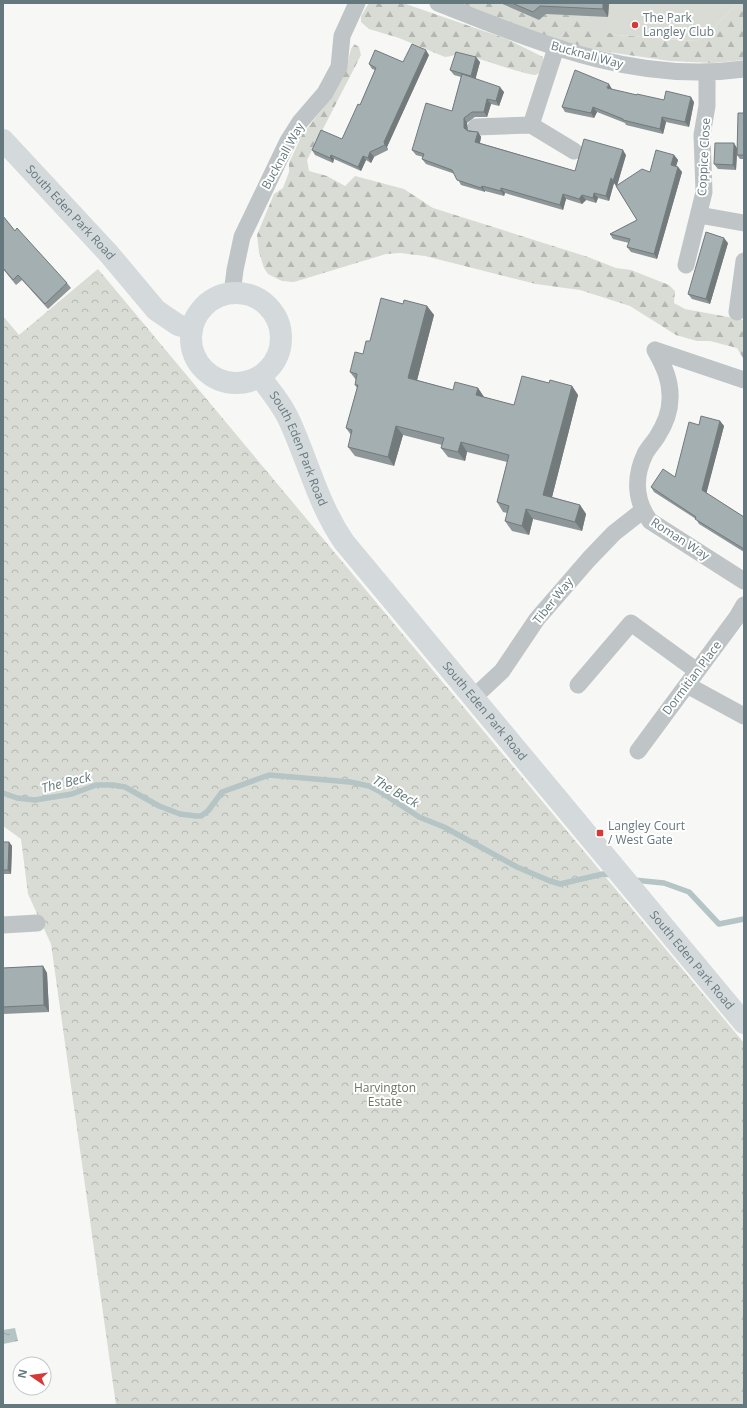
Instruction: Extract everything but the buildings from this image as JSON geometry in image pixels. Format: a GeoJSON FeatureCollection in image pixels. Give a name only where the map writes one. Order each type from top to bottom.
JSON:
{"type":"FeatureCollection","features":[{"type":"Feature","properties":{"kind":"main road","name":"South Eden Park Road"},"geometry":{"type":"LineString","coordinates":[[3,140],[109,254],[156,310],[178,325],[192,329]]}},
{"type":"Feature","properties":{"kind":"main road"},"geometry":{"type":"LineString","coordinates":[[232,294],[257,299],[270,309],[278,321],[281,333],[280,345],[276,357],[269,368],[260,377],[247,382],[236,383],[223,381],[210,375],[200,367],[194,356],[191,344],[192,329],[196,316],[210,301],[221,296],[232,294]]}},
{"type":"Feature","properties":{"kind":"main road","name":"South Eden Park Road"},"geometry":{"type":"LineString","coordinates":[[260,377],[274,395],[290,422],[314,488],[332,525],[359,561],[744,1023]]}},
{"type":"Feature","properties":{"kind":"street","name":"Bucknall Way"},"geometry":{"type":"LineString","coordinates":[[232,294],[236,263],[242,237],[288,141],[300,122],[324,93],[339,67],[342,36],[357,3]]}},
{"type":"Feature","properties":{"kind":"street","name":"Bucknall Way"},"geometry":{"type":"LineString","coordinates":[[438,3],[556,48],[618,64],[707,72],[744,68]]}},
{"type":"Feature","properties":{"kind":"street"},"geometry":{"type":"LineString","coordinates":[[531,125],[556,48]]}},
{"type":"Feature","properties":{"kind":"street","name":"Coppice Close"},"geometry":{"type":"LineString","coordinates":[[686,265],[704,192],[702,135],[707,106],[707,72]]}},
{"type":"Feature","properties":{"kind":"street"},"geometry":{"type":"LineString","coordinates":[[476,127],[531,125],[551,139],[574,151]]}},
{"type":"Feature","properties":{"kind":"street"},"geometry":{"type":"LineString","coordinates":[[699,215],[744,223]]}},
{"type":"Feature","properties":{"kind":"street"},"geometry":{"type":"LineString","coordinates":[[737,312],[744,261]]}},
{"type":"Feature","properties":{"kind":"street","name":"Roman Way"},"geometry":{"type":"LineString","coordinates":[[744,380],[656,350],[669,382],[670,400],[666,419],[657,437],[645,453],[638,470],[639,501],[642,511],[650,521],[744,581]]}},
{"type":"Feature","properties":{"kind":"street","name":"Tiber Way"},"geometry":{"type":"LineString","coordinates":[[473,698],[502,671],[537,619],[589,559],[614,533],[642,511]]}},
{"type":"Feature","properties":{"kind":"street","name":"Dormitian Place"},"geometry":{"type":"LineString","coordinates":[[638,751],[737,617],[744,605]]}},
{"type":"Feature","properties":{"kind":"street"},"geometry":{"type":"LineString","coordinates":[[578,685],[631,622],[697,671]]}},
{"type":"Feature","properties":{"kind":"street"},"geometry":{"type":"LineString","coordinates":[[687,684],[744,716]]}},
{"type":"Feature","properties":{"kind":"street"},"geometry":{"type":"LineString","coordinates":[[3,925],[37,923]]}},
{"type":"Feature","properties":{"kind":"green space"},"geometry":{"type":"Polygon","coordinates":[[[369,3],[403,3],[507,39],[543,57],[543,68],[538,74],[531,75],[463,54],[445,57],[399,38],[369,29],[361,22],[361,16],[369,3]]]}},
{"type":"Feature","properties":{"kind":"green space"},"geometry":{"type":"Polygon","coordinates":[[[461,3],[499,3],[539,20],[546,14],[582,16],[583,21],[590,23],[597,29],[616,35],[696,41],[706,36],[738,3],[744,3],[744,60],[713,63],[670,61],[594,50],[538,33],[461,3]]]}},
{"type":"Feature","properties":{"kind":"green space","name":"The Park Langley Club"},"geometry":{"type":"Polygon","coordinates":[[[499,3],[738,3],[706,36],[696,41],[616,35],[539,20],[499,3]]]}},
{"type":"Feature","properties":{"kind":"green space"},"geometry":{"type":"Polygon","coordinates":[[[354,44],[359,47],[361,55],[307,160],[309,171],[327,176],[345,186],[355,176],[404,189],[433,208],[588,257],[616,268],[631,270],[669,285],[675,291],[674,303],[685,309],[744,320],[744,360],[737,348],[710,341],[697,341],[676,335],[630,306],[580,290],[536,284],[425,256],[400,253],[386,254],[294,282],[282,281],[268,274],[264,268],[259,252],[257,235],[274,194],[283,188],[289,172],[289,163],[302,135],[330,99],[347,65],[351,49],[354,44]]]}},
{"type":"Feature","properties":{"kind":"green space","name":"Harvington Estate"},"geometry":{"type":"Polygon","coordinates":[[[98,269],[744,1043],[744,1405],[116,1405],[51,944],[28,894],[21,839],[3,826],[3,316],[19,335],[98,269]]]}},
{"type":"Feature","properties":{"kind":"water"},"geometry":{"type":"Polygon","coordinates":[[[15,1328],[18,1341],[3,1344],[3,1330],[15,1328]]]}},
{"type":"Feature","properties":{"kind":"waterway","name":"The Beck"},"geometry":{"type":"LineString","coordinates":[[3,793],[17,798],[35,800],[72,794],[96,785],[113,785],[125,787],[159,806],[180,814],[201,816],[208,811],[222,792],[269,775],[350,782],[369,786],[419,817],[444,827],[517,867],[550,881],[560,884],[603,874],[613,875]]}},
{"type":"Feature","properties":{"kind":"waterway","name":"The Beck"},"geometry":{"type":"LineString","coordinates":[[633,880],[664,883],[689,892],[719,924],[744,919]]}},
{"type":"Feature","properties":{"kind":"place","name":"The Park Langley Club"},"geometry":{"type":"Point","coordinates":[635,25]}},
{"type":"Feature","properties":{"kind":"place","name":"Langley Court / West Gate"},"geometry":{"type":"Point","coordinates":[600,833]}}]}
